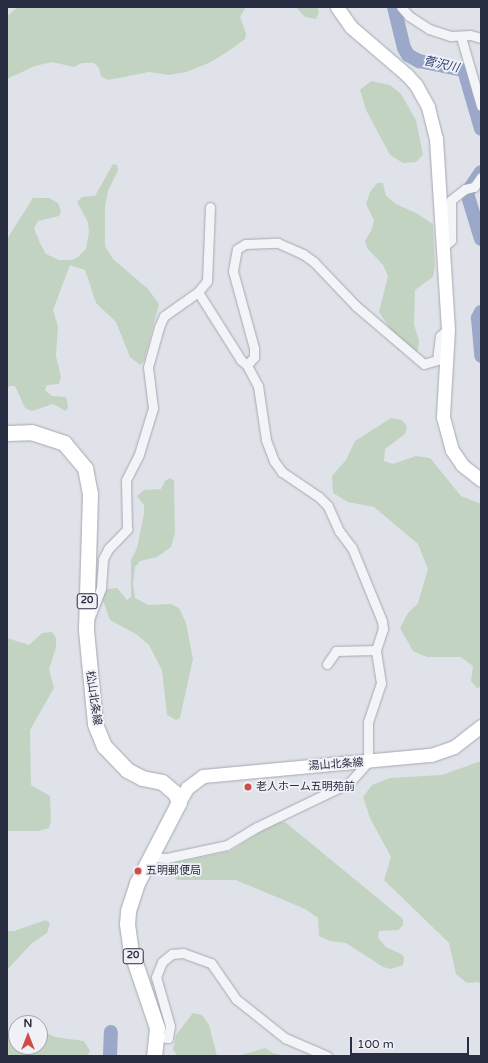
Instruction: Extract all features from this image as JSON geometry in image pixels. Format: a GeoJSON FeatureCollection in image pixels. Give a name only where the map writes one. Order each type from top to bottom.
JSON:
{"type":"FeatureCollection","features":[{"type":"Feature","properties":{"kind":"main road","name":"松山北条線"},"geometry":{"type":"LineString","coordinates":[[7,434],[31,432],[64,443],[85,468],[90,494],[86,630],[95,724],[104,746],[133,775],[162,782],[168,786]]}},
{"type":"Feature","properties":{"kind":"main road"},"geometry":{"type":"LineString","coordinates":[[168,786],[175,793],[179,802]]}},
{"type":"Feature","properties":{"kind":"main road","name":"20"},"geometry":{"type":"LineString","coordinates":[[154,1056],[158,1036],[151,1006],[131,951],[126,924],[131,897],[149,857],[179,802]]}},
{"type":"Feature","properties":{"kind":"street"},"geometry":{"type":"LineString","coordinates":[[337,7],[351,27],[407,75],[416,85],[428,107],[436,139],[448,329],[443,417],[452,450],[462,465],[481,480]]}},
{"type":"Feature","properties":{"kind":"street"},"geometry":{"type":"LineString","coordinates":[[401,7],[421,25],[461,37],[470,35],[481,38]]}},
{"type":"Feature","properties":{"kind":"street"},"geometry":{"type":"LineString","coordinates":[[461,37],[481,106]]}},
{"type":"Feature","properties":{"kind":"street"},"geometry":{"type":"LineString","coordinates":[[443,247],[451,240],[451,200],[468,189],[481,177]]}},
{"type":"Feature","properties":{"kind":"street"},"geometry":{"type":"LineString","coordinates":[[86,630],[101,588],[103,559],[108,549],[127,529],[126,480],[139,454],[153,408],[148,367],[151,350],[164,316],[198,292],[207,281],[209,270],[210,207]]}},
{"type":"Feature","properties":{"kind":"street"},"geometry":{"type":"LineString","coordinates":[[247,365],[254,357],[254,348],[233,271],[238,249],[245,244],[278,243],[303,254],[314,262],[356,306],[424,364],[436,360],[440,336],[448,329]]}},
{"type":"Feature","properties":{"kind":"street"},"geometry":{"type":"LineString","coordinates":[[149,857],[167,858],[227,845],[257,827],[349,783],[368,762],[368,722],[381,683],[376,650],[383,629],[382,621],[352,548],[339,531],[328,506],[319,496],[282,472],[274,461],[266,440],[258,386],[247,365],[241,360],[198,292]]}},
{"type":"Feature","properties":{"kind":"street"},"geometry":{"type":"LineString","coordinates":[[328,664],[336,651],[376,650]]}},
{"type":"Feature","properties":{"kind":"street","name":"湯山北条線"},"geometry":{"type":"LineString","coordinates":[[179,802],[187,788],[203,776],[431,755],[454,747],[481,726]]}},
{"type":"Feature","properties":{"kind":"street"},"geometry":{"type":"LineString","coordinates":[[168,786],[179,789],[187,788]]}},
{"type":"Feature","properties":{"kind":"street"},"geometry":{"type":"LineString","coordinates":[[158,1036],[168,1038],[170,1026],[156,977],[162,962],[172,954],[183,953],[211,963],[236,999],[285,1038],[327,1056]]}},
{"type":"Feature","properties":{"kind":"green space"},"geometry":{"type":"Polygon","coordinates":[[[18,7],[246,7],[240,17],[246,34],[245,39],[230,50],[209,63],[186,72],[169,75],[149,72],[108,80],[101,76],[99,68],[94,63],[82,63],[74,67],[52,62],[35,66],[7,79],[7,16],[18,7]]]}},
{"type":"Feature","properties":{"kind":"green space"},"geometry":{"type":"Polygon","coordinates":[[[296,7],[317,7],[319,13],[316,19],[305,17],[296,7]]]}},
{"type":"Feature","properties":{"kind":"green space"},"geometry":{"type":"Polygon","coordinates":[[[371,81],[390,85],[401,94],[416,120],[423,155],[416,162],[403,163],[390,155],[366,110],[360,90],[371,81]]]}},
{"type":"Feature","properties":{"kind":"green space"},"geometry":{"type":"Polygon","coordinates":[[[113,164],[117,165],[118,170],[108,191],[105,207],[105,246],[113,259],[148,289],[159,304],[144,361],[140,365],[130,357],[116,322],[96,303],[85,270],[70,265],[53,310],[58,326],[56,356],[61,377],[59,384],[47,385],[45,390],[52,396],[66,397],[68,407],[66,411],[53,404],[32,411],[25,408],[15,386],[9,386],[7,391],[7,239],[33,198],[49,198],[58,203],[61,211],[59,216],[38,221],[34,228],[40,243],[46,254],[59,260],[72,260],[78,257],[86,249],[89,232],[88,222],[77,202],[82,197],[95,196],[113,164]]]}},
{"type":"Feature","properties":{"kind":"green space"},"geometry":{"type":"Polygon","coordinates":[[[377,183],[383,183],[386,196],[396,204],[416,213],[433,224],[435,267],[433,277],[415,290],[414,325],[419,340],[418,351],[404,352],[398,350],[389,327],[379,312],[388,276],[383,265],[367,248],[365,241],[372,229],[374,220],[366,204],[370,192],[377,183]]]}},
{"type":"Feature","properties":{"kind":"green space"},"geometry":{"type":"Polygon","coordinates":[[[391,418],[402,420],[407,427],[405,434],[385,449],[384,461],[393,464],[416,456],[430,458],[461,496],[481,504],[481,687],[477,688],[471,681],[473,666],[461,657],[427,657],[413,651],[400,628],[408,613],[418,603],[428,569],[418,544],[374,507],[348,502],[333,493],[332,476],[346,460],[355,441],[391,418]]]}},
{"type":"Feature","properties":{"kind":"green space"},"geometry":{"type":"Polygon","coordinates":[[[170,478],[174,481],[175,533],[171,547],[157,557],[140,561],[135,567],[133,584],[135,598],[148,605],[171,604],[179,608],[186,623],[193,659],[180,718],[176,720],[167,715],[162,670],[149,645],[136,634],[110,620],[102,598],[107,589],[117,588],[127,600],[131,597],[131,560],[137,548],[144,514],[144,505],[137,496],[144,490],[161,489],[165,481],[170,478]]]}},
{"type":"Feature","properties":{"kind":"green space"},"geometry":{"type":"Polygon","coordinates":[[[52,632],[56,638],[56,647],[49,669],[54,688],[30,730],[31,785],[50,796],[51,821],[49,828],[39,831],[7,831],[7,638],[29,645],[42,633],[52,632]]]}},
{"type":"Feature","properties":{"kind":"green space"},"geometry":{"type":"Polygon","coordinates":[[[481,761],[481,984],[478,982],[467,983],[456,974],[449,943],[384,880],[391,857],[370,818],[363,797],[372,785],[390,778],[442,775],[481,761]]]}},
{"type":"Feature","properties":{"kind":"green space"},"geometry":{"type":"Polygon","coordinates":[[[285,822],[403,919],[403,925],[398,930],[379,931],[378,938],[386,947],[404,957],[403,965],[391,969],[383,967],[346,943],[330,941],[319,936],[318,918],[305,909],[236,880],[177,880],[170,871],[174,863],[231,851],[275,823],[285,822]]]}},
{"type":"Feature","properties":{"kind":"green space"},"geometry":{"type":"Polygon","coordinates":[[[46,920],[50,923],[47,933],[32,943],[7,970],[7,931],[14,931],[46,920]]]}},
{"type":"Feature","properties":{"kind":"green space"},"geometry":{"type":"Polygon","coordinates":[[[193,1013],[202,1015],[209,1025],[217,1056],[178,1056],[173,1050],[176,1035],[193,1013]]]}},
{"type":"Feature","properties":{"kind":"green space"},"geometry":{"type":"Polygon","coordinates":[[[8,1033],[8,1055],[48,1055],[48,1034],[55,1037],[84,1041],[90,1051],[87,1056],[7,1056],[8,1033]]]}},
{"type":"Feature","properties":{"kind":"green space"},"geometry":{"type":"Polygon","coordinates":[[[265,1048],[273,1053],[285,1056],[238,1056],[265,1048]]]}},
{"type":"Feature","properties":{"kind":"waterway","name":"菅沢川"},"geometry":{"type":"LineString","coordinates":[[394,7],[404,48],[408,55],[419,61],[464,70],[481,129]]}},
{"type":"Feature","properties":{"kind":"waterway","name":"菅沢川"},"geometry":{"type":"LineString","coordinates":[[481,172],[467,193],[481,239]]}},
{"type":"Feature","properties":{"kind":"waterway","name":"菅沢川"},"geometry":{"type":"LineString","coordinates":[[481,312],[478,318],[481,356]]}},
{"type":"Feature","properties":{"kind":"waterway"},"geometry":{"type":"LineString","coordinates":[[110,1056],[111,1032]]}},
{"type":"Feature","properties":{"kind":"place","name":"老人ホーム五明苑前"},"geometry":{"type":"Point","coordinates":[248,787]}},
{"type":"Feature","properties":{"kind":"place","name":"五明郵便局"},"geometry":{"type":"Point","coordinates":[138,871]}}]}
